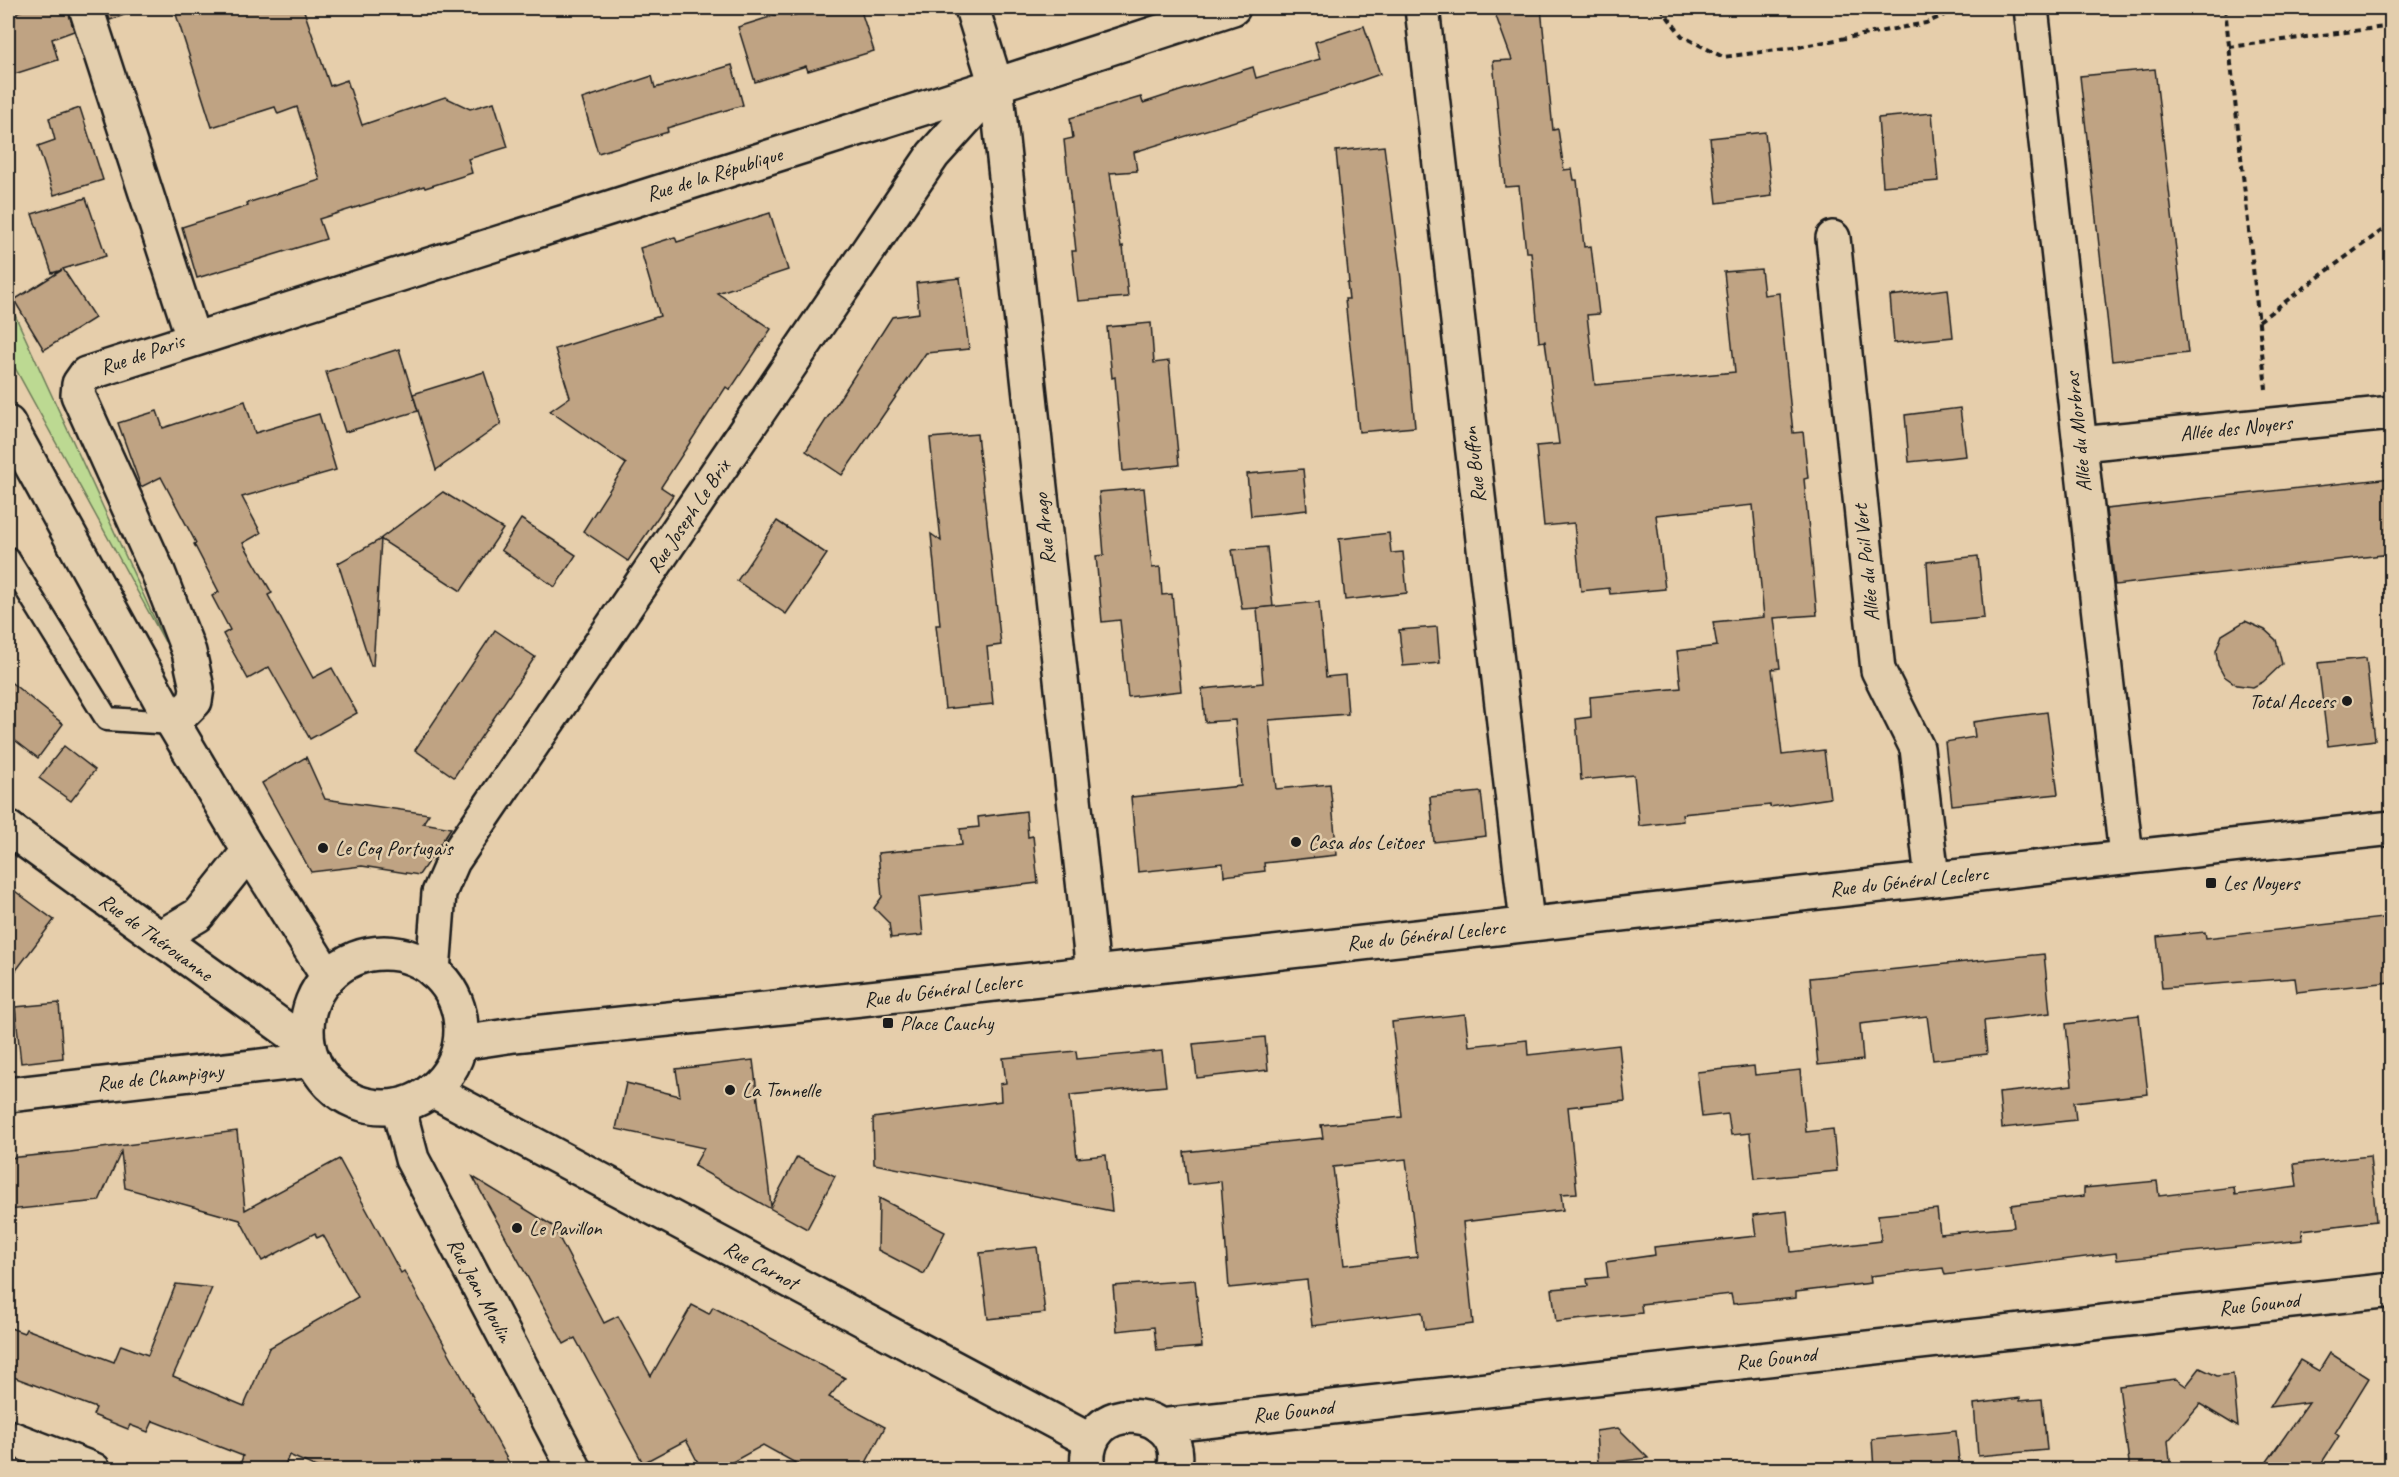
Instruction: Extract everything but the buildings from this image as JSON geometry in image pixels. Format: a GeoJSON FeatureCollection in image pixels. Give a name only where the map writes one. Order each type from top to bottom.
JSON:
{"type":"FeatureCollection","features":[{"type":"Feature","properties":{"kind":"street","name":"Rue de Paris"},"geometry":{"type":"LineString","coordinates":[[86,8],[193,338],[86,374],[79,384],[78,395],[158,572],[189,652],[197,688],[195,701],[173,723]]}},
{"type":"Feature","properties":{"kind":"street","name":"Rue Arago"},"geometry":{"type":"LineString","coordinates":[[972,8],[996,85],[1093,972]]}},
{"type":"Feature","properties":{"kind":"street","name":"Rue de la République"},"geometry":{"type":"LineString","coordinates":[[193,338],[1233,8]]}},
{"type":"Feature","properties":{"kind":"street","name":"Rue Buffon"},"geometry":{"type":"LineString","coordinates":[[1422,8],[1527,923]]}},
{"type":"Feature","properties":{"kind":"street","name":"Allée du Morbras"},"geometry":{"type":"LineString","coordinates":[[2031,8],[2126,856]]}},
{"type":"Feature","properties":{"kind":"street","name":"Rue Joseph Le Brix"},"geometry":{"type":"LineString","coordinates":[[434,971],[439,893],[453,861],[933,155],[996,85]]}},
{"type":"Feature","properties":{"kind":"street","name":"Allée du Poil Vert"},"geometry":{"type":"LineString","coordinates":[[1833,238],[1878,670],[1917,748],[1932,878]]}},
{"type":"Feature","properties":{"kind":"street","name":"Allée des Noyers"},"geometry":{"type":"LineString","coordinates":[[2080,444],[2391,412]]}},
{"type":"Feature","properties":{"kind":"street"},"geometry":{"type":"LineString","coordinates":[[8,423],[173,723],[249,851],[328,977]]}},
{"type":"Feature","properties":{"kind":"street","name":"Rue de Thérouanne"},"geometry":{"type":"LineString","coordinates":[[8,828],[310,1052]]}},
{"type":"Feature","properties":{"kind":"street","name":"Rue du Général Leclerc"},"geometry":{"type":"LineString","coordinates":[[461,1043],[514,1035],[861,999],[2391,828]]}},
{"type":"Feature","properties":{"kind":"street"},"geometry":{"type":"LineString","coordinates":[[159,938],[198,915],[249,851]]}},
{"type":"Feature","properties":{"kind":"street"},"geometry":{"type":"LineString","coordinates":[[372,954],[397,954],[417,959],[434,971],[451,992],[459,1012],[461,1043],[447,1074],[432,1090],[416,1100],[398,1106],[375,1106],[352,1100],[332,1087],[310,1052],[305,1030],[315,997],[328,977],[348,962],[372,954]]}},
{"type":"Feature","properties":{"kind":"street","name":"Rue de Champigny"},"geometry":{"type":"LineString","coordinates":[[8,1095],[310,1052]]}},
{"type":"Feature","properties":{"kind":"street","name":"Rue Carnot"},"geometry":{"type":"LineString","coordinates":[[432,1090],[1089,1455]]}},
{"type":"Feature","properties":{"kind":"street","name":"Rue Jean Moulin"},"geometry":{"type":"LineString","coordinates":[[398,1106],[412,1159],[575,1470]]}},
{"type":"Feature","properties":{"kind":"street","name":"Rue Gounod"},"geometry":{"type":"LineString","coordinates":[[1160,1426],[2391,1290]]}},
{"type":"Feature","properties":{"kind":"street"},"geometry":{"type":"LineString","coordinates":[[1089,1455],[1104,1425],[1121,1416],[1136,1415],[1148,1418],[1160,1426],[1169,1437],[1175,1450],[1174,1470]]}},
{"type":"Feature","properties":{"kind":"street"},"geometry":{"type":"LineString","coordinates":[[8,1437],[94,1470]]}},
{"type":"Feature","properties":{"kind":"lane"},"geometry":{"type":"LineString","coordinates":[[8,559],[107,719],[173,723]]}},
{"type":"Feature","properties":{"kind":"path"},"geometry":{"type":"LineString","coordinates":[[1661,8],[1682,36],[1723,57],[1793,48],[1926,23],[1959,8]]}},
{"type":"Feature","properties":{"kind":"path"},"geometry":{"type":"LineString","coordinates":[[2224,8],[2270,425]]}},
{"type":"Feature","properties":{"kind":"path"},"geometry":{"type":"LineString","coordinates":[[2229,47],[2391,26]]}},
{"type":"Feature","properties":{"kind":"path"},"geometry":{"type":"LineString","coordinates":[[2258,321],[2391,223]]}},
{"type":"Feature","properties":{"kind":"green space"},"geometry":{"type":"Polygon","coordinates":[[[8,300],[165,642],[8,355],[8,300]]]}},
{"type":"Feature","properties":{"kind":"place","name":"Total Access"},"geometry":{"type":"Point","coordinates":[2347,701]}},
{"type":"Feature","properties":{"kind":"place","name":"Casa dos Leitoes"},"geometry":{"type":"Point","coordinates":[1296,842]}},
{"type":"Feature","properties":{"kind":"place","name":"Le Coq Portugais"},"geometry":{"type":"Point","coordinates":[323,848]}},
{"type":"Feature","properties":{"kind":"place","name":"Les Noyers"},"geometry":{"type":"Point","coordinates":[2211,883]}},
{"type":"Feature","properties":{"kind":"place","name":"Place Cauchy"},"geometry":{"type":"Point","coordinates":[888,1023]}},
{"type":"Feature","properties":{"kind":"place","name":"La Tonnelle"},"geometry":{"type":"Point","coordinates":[730,1090]}},
{"type":"Feature","properties":{"kind":"place","name":"Le Pavillon"},"geometry":{"type":"Point","coordinates":[517,1228]}}]}
